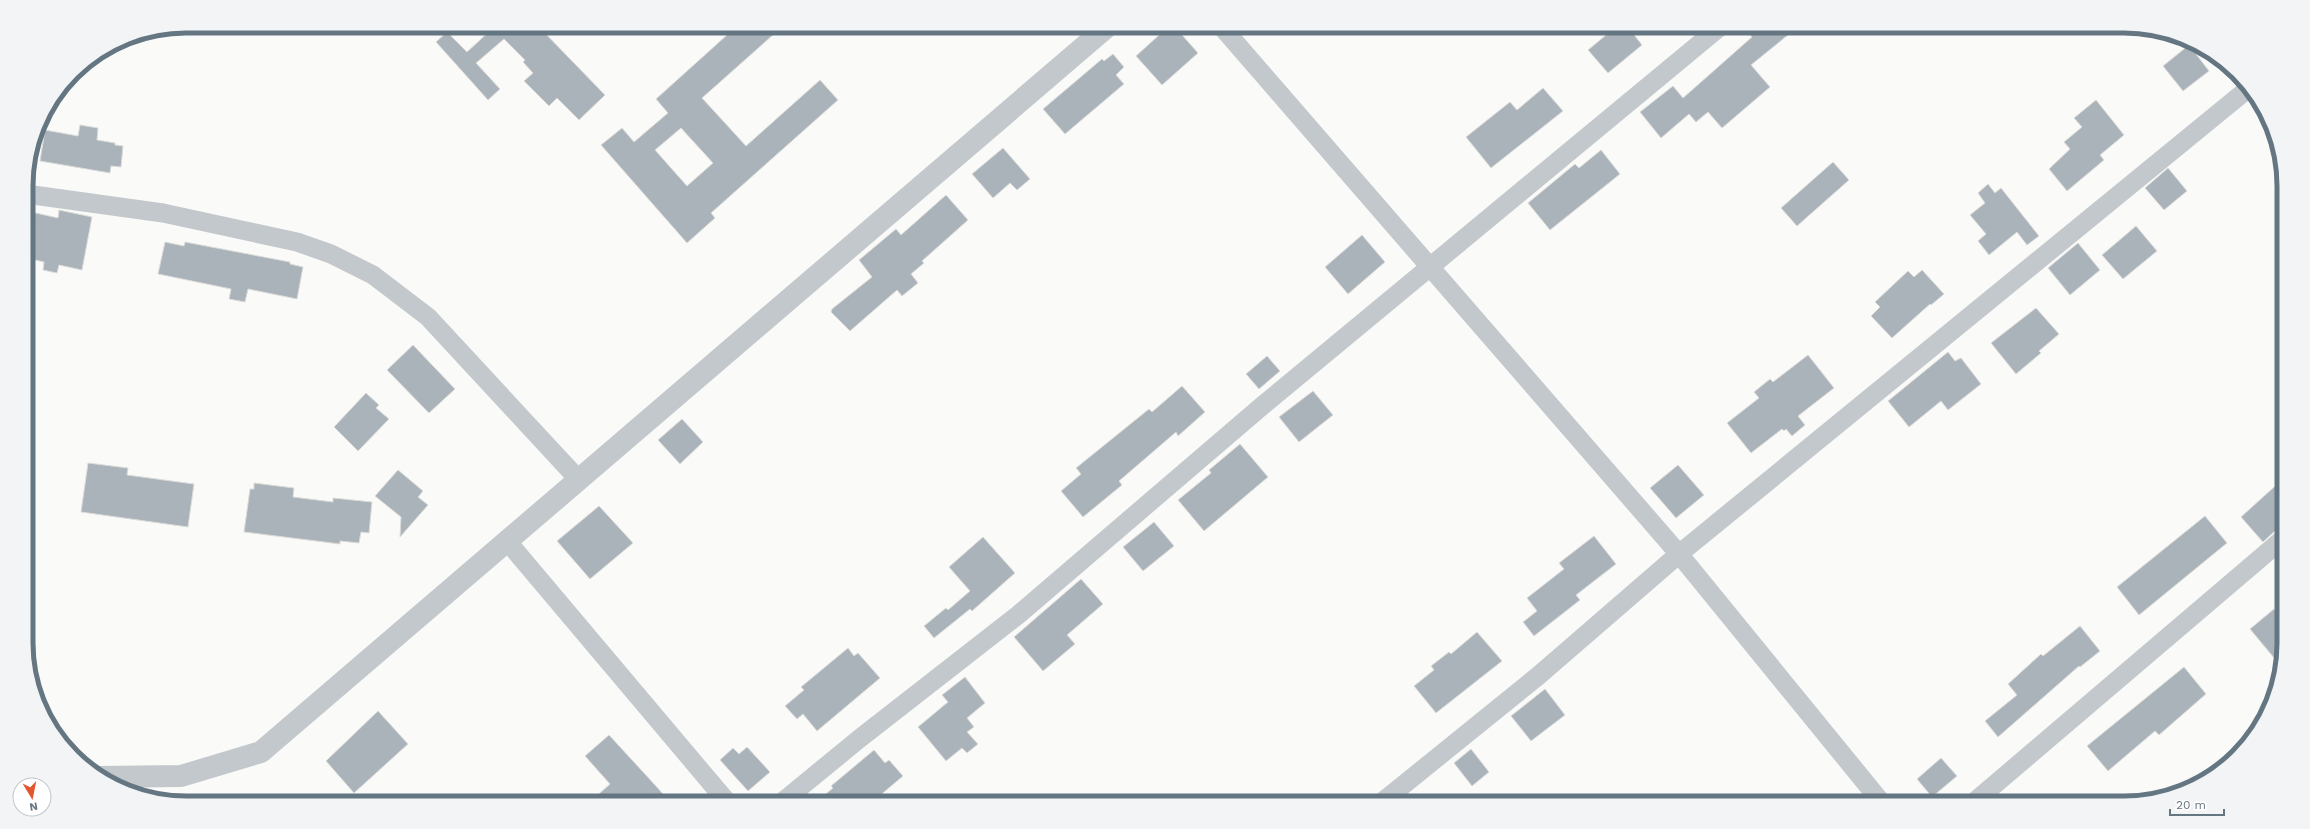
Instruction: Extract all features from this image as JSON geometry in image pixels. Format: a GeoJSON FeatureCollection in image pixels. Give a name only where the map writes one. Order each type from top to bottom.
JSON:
{"type":"FeatureCollection","features":[{"type":"Feature","properties":{"kind":"street"},"geometry":{"type":"LineString","coordinates":[[111,777],[181,776],[261,752],[1100,33]]}},
{"type":"Feature","properties":{"kind":"street"},"geometry":{"type":"LineString","coordinates":[[1227,33],[1430,269],[1679,554],[1876,796]]}},
{"type":"Feature","properties":{"kind":"street"},"geometry":{"type":"LineString","coordinates":[[791,796],[860,739],[1018,615],[1262,406],[1430,269],[1714,33]]}},
{"type":"Feature","properties":{"kind":"street"},"geometry":{"type":"LineString","coordinates":[[1390,796],[1538,676],[1679,554],[2244,92]]}},
{"type":"Feature","properties":{"kind":"street"},"geometry":{"type":"LineString","coordinates":[[33,195],[163,213],[297,242],[331,254],[374,275],[428,317],[579,480]]}},
{"type":"Feature","properties":{"kind":"street"},"geometry":{"type":"LineString","coordinates":[[507,541],[722,796]]}},
{"type":"Feature","properties":{"kind":"street"},"geometry":{"type":"LineString","coordinates":[[1981,796],[2277,544]]}},
{"type":"Feature","properties":{"kind":"building"},"geometry":{"type":"Polygon","coordinates":[[[446,33],[448,33],[467,52],[488,33],[545,33],[605,95],[579,120],[557,98],[549,106],[524,81],[533,73],[523,62],[525,60],[504,39],[476,63],[500,89],[488,100],[436,42],[446,33]]]}},
{"type":"Feature","properties":{"kind":"building"},"geometry":{"type":"Polygon","coordinates":[[[729,33],[775,33],[702,98],[746,146],[820,80],[838,100],[711,213],[715,218],[687,243],[601,145],[622,128],[634,142],[668,113],[656,99],[729,33]],[[681,128],[655,150],[687,186],[713,163],[681,128]]]}},
{"type":"Feature","properties":{"kind":"building"},"geometry":{"type":"Polygon","coordinates":[[[1161,33],[1180,33],[1198,53],[1162,85],[1136,56],[1161,33]]]}},
{"type":"Feature","properties":{"kind":"building"},"geometry":{"type":"Polygon","coordinates":[[[1609,33],[1633,33],[1642,45],[1608,73],[1588,50],[1609,33]]]}},
{"type":"Feature","properties":{"kind":"building"},"geometry":{"type":"Polygon","coordinates":[[[1749,33],[1790,33],[1751,65],[1770,87],[1722,128],[1708,112],[1696,122],[1689,114],[1661,138],[1640,112],[1673,86],[1683,98],[1752,37],[1749,33]]]}},
{"type":"Feature","properties":{"kind":"building"},"geometry":{"type":"Polygon","coordinates":[[[2187,47],[2192,49],[2209,71],[2183,91],[2163,66],[2187,47]]]}},
{"type":"Feature","properties":{"kind":"building"},"geometry":{"type":"Polygon","coordinates":[[[1113,54],[1124,67],[1116,75],[1124,84],[1065,134],[1043,109],[1102,59],[1104,61],[1113,54]]]}},
{"type":"Feature","properties":{"kind":"building"},"geometry":{"type":"Polygon","coordinates":[[[1543,88],[1563,111],[1491,168],[1466,137],[1510,102],[1517,110],[1543,88]]]}},
{"type":"Feature","properties":{"kind":"building"},"geometry":{"type":"Polygon","coordinates":[[[2096,100],[2124,135],[2100,155],[2104,160],[2067,191],[2049,169],[2070,149],[2064,142],[2082,127],[2074,118],[2096,100]]]}},
{"type":"Feature","properties":{"kind":"building"},"geometry":{"type":"Polygon","coordinates":[[[80,125],[98,128],[97,140],[123,146],[121,167],[111,166],[110,173],[40,161],[45,130],[78,136],[80,125]]]}},
{"type":"Feature","properties":{"kind":"building"},"geometry":{"type":"Polygon","coordinates":[[[1003,148],[1030,179],[1017,190],[1010,183],[993,198],[972,174],[1003,148]]]}},
{"type":"Feature","properties":{"kind":"building"},"geometry":{"type":"Polygon","coordinates":[[[1601,150],[1620,174],[1550,230],[1528,203],[1575,164],[1579,168],[1601,150]]]}},
{"type":"Feature","properties":{"kind":"building"},"geometry":{"type":"Polygon","coordinates":[[[1833,162],[1849,180],[1797,226],[1781,208],[1833,162]]]}},
{"type":"Feature","properties":{"kind":"building"},"geometry":{"type":"Polygon","coordinates":[[[2168,168],[2187,191],[2164,210],[2145,188],[2168,168]]]}},
{"type":"Feature","properties":{"kind":"building"},"geometry":{"type":"Polygon","coordinates":[[[1988,184],[1995,193],[2001,188],[2039,236],[2027,245],[2017,232],[1989,255],[1978,241],[1986,234],[1970,215],[1985,203],[1978,193],[1988,184]]]}},
{"type":"Feature","properties":{"kind":"building"},"geometry":{"type":"Polygon","coordinates":[[[946,195],[968,220],[922,261],[924,263],[911,274],[918,283],[902,296],[897,290],[850,331],[831,312],[832,309],[872,277],[859,260],[896,229],[901,235],[946,195]]]}},
{"type":"Feature","properties":{"kind":"building"},"geometry":{"type":"Polygon","coordinates":[[[59,210],[92,217],[82,270],[59,265],[57,273],[43,270],[44,262],[33,259],[33,212],[58,218],[59,210]]]}},
{"type":"Feature","properties":{"kind":"building"},"geometry":{"type":"Polygon","coordinates":[[[2136,226],[2157,251],[2123,279],[2102,255],[2136,226]]]}},
{"type":"Feature","properties":{"kind":"building"},"geometry":{"type":"Polygon","coordinates":[[[1362,235],[1385,262],[1348,294],[1325,267],[1362,235]]]}},
{"type":"Feature","properties":{"kind":"building"},"geometry":{"type":"Polygon","coordinates":[[[165,242],[184,246],[185,242],[290,262],[290,264],[303,267],[297,299],[248,289],[245,302],[229,299],[231,289],[158,274],[165,242]]]}},
{"type":"Feature","properties":{"kind":"building"},"geometry":{"type":"Polygon","coordinates":[[[2078,243],[2100,270],[2070,295],[2048,268],[2078,243]]]}},
{"type":"Feature","properties":{"kind":"building"},"geometry":{"type":"Polygon","coordinates":[[[1922,270],[1944,294],[1931,305],[1930,304],[1892,338],[1871,316],[1880,307],[1875,302],[1908,271],[1914,277],[1922,270]]]}},
{"type":"Feature","properties":{"kind":"building"},"geometry":{"type":"Polygon","coordinates":[[[2036,308],[2059,334],[2039,351],[2041,353],[2016,374],[1991,343],[2036,308]]]}},
{"type":"Feature","properties":{"kind":"building"},"geometry":{"type":"Polygon","coordinates":[[[413,345],[455,389],[429,413],[387,370],[413,345]]]}},
{"type":"Feature","properties":{"kind":"building"},"geometry":{"type":"Polygon","coordinates":[[[1948,352],[1955,361],[1961,358],[1981,384],[1948,410],[1941,401],[1909,427],[1888,401],[1948,352]]]}},
{"type":"Feature","properties":{"kind":"building"},"geometry":{"type":"Polygon","coordinates":[[[1808,355],[1834,388],[1798,416],[1805,425],[1792,436],[1786,429],[1784,431],[1782,429],[1751,453],[1727,423],[1759,398],[1754,392],[1770,379],[1773,382],[1808,355]]]}},
{"type":"Feature","properties":{"kind":"building"},"geometry":{"type":"Polygon","coordinates":[[[1267,356],[1280,371],[1259,389],[1246,374],[1267,356]]]}},
{"type":"Feature","properties":{"kind":"building"},"geometry":{"type":"Polygon","coordinates":[[[1182,386],[1205,412],[1178,436],[1176,432],[1119,481],[1122,485],[1083,517],[1061,491],[1081,474],[1076,468],[1149,409],[1152,412],[1182,386]]]}},
{"type":"Feature","properties":{"kind":"building"},"geometry":{"type":"Polygon","coordinates":[[[1313,391],[1333,415],[1299,442],[1279,417],[1313,391]]]}},
{"type":"Feature","properties":{"kind":"building"},"geometry":{"type":"Polygon","coordinates":[[[366,393],[379,405],[376,408],[389,419],[358,451],[334,427],[366,393]]]}},
{"type":"Feature","properties":{"kind":"building"},"geometry":{"type":"Polygon","coordinates":[[[682,419],[703,442],[680,464],[658,440],[682,419]]]}},
{"type":"Feature","properties":{"kind":"building"},"geometry":{"type":"Polygon","coordinates":[[[1240,444],[1268,477],[1204,531],[1178,500],[1211,473],[1209,470],[1240,444]]]}},
{"type":"Feature","properties":{"kind":"building"},"geometry":{"type":"Polygon","coordinates":[[[88,463],[128,468],[127,475],[194,484],[188,527],[81,512],[88,463]]]}},
{"type":"Feature","properties":{"kind":"building"},"geometry":{"type":"Polygon","coordinates":[[[1678,465],[1704,495],[1676,518],[1650,488],[1678,465]]]}},
{"type":"Feature","properties":{"kind":"building"},"geometry":{"type":"Polygon","coordinates":[[[398,470],[423,491],[418,497],[428,505],[400,537],[401,517],[375,496],[398,470]]]}},
{"type":"Feature","properties":{"kind":"building"},"geometry":{"type":"Polygon","coordinates":[[[254,483],[294,488],[293,497],[333,502],[333,498],[372,502],[369,533],[361,532],[359,543],[340,541],[340,544],[244,532],[250,489],[254,489],[254,483]]]}},
{"type":"Feature","properties":{"kind":"building"},"geometry":{"type":"Polygon","coordinates":[[[2277,484],[2277,529],[2263,542],[2241,517],[2277,484]]]}},
{"type":"Feature","properties":{"kind":"building"},"geometry":{"type":"Polygon","coordinates":[[[599,506],[633,543],[590,579],[557,541],[599,506]]]}},
{"type":"Feature","properties":{"kind":"building"},"geometry":{"type":"Polygon","coordinates":[[[2205,516],[2227,543],[2139,615],[2117,587],[2205,516]]]}},
{"type":"Feature","properties":{"kind":"building"},"geometry":{"type":"Polygon","coordinates":[[[1154,522],[1174,546],[1143,571],[1123,547],[1154,522]]]}},
{"type":"Feature","properties":{"kind":"building"},"geometry":{"type":"Polygon","coordinates":[[[1594,536],[1616,564],[1576,595],[1580,600],[1534,636],[1523,622],[1537,611],[1527,598],[1564,569],[1559,563],[1594,536]]]}},
{"type":"Feature","properties":{"kind":"building"},"geometry":{"type":"Polygon","coordinates":[[[983,537],[1015,573],[972,611],[970,609],[934,638],[924,626],[946,608],[948,610],[970,591],[949,567],[983,537]]]}},
{"type":"Feature","properties":{"kind":"building"},"geometry":{"type":"Polygon","coordinates":[[[1081,579],[1103,604],[1067,635],[1075,644],[1043,671],[1014,637],[1081,579]]]}},
{"type":"Feature","properties":{"kind":"building"},"geometry":{"type":"Polygon","coordinates":[[[2274,609],[2277,612],[2276,660],[2250,629],[2274,609]]]}},
{"type":"Feature","properties":{"kind":"building"},"geometry":{"type":"Polygon","coordinates":[[[2080,626],[2100,651],[2080,667],[2079,666],[1998,737],[1985,721],[2017,695],[2008,684],[2041,654],[2043,656],[2080,626]]]}},
{"type":"Feature","properties":{"kind":"building"},"geometry":{"type":"Polygon","coordinates":[[[1477,632],[1502,661],[1436,713],[1414,686],[1434,670],[1431,666],[1449,652],[1451,654],[1477,632]]]}},
{"type":"Feature","properties":{"kind":"building"},"geometry":{"type":"Polygon","coordinates":[[[848,648],[854,656],[858,653],[880,678],[817,731],[803,714],[797,719],[785,706],[804,690],[801,687],[848,648]]]}},
{"type":"Feature","properties":{"kind":"building"},"geometry":{"type":"Polygon","coordinates":[[[2184,667],[2206,694],[2159,735],[2155,731],[2108,771],[2087,746],[2184,667]]]}},
{"type":"Feature","properties":{"kind":"building"},"geometry":{"type":"Polygon","coordinates":[[[965,677],[985,703],[967,718],[974,727],[967,732],[978,744],[967,753],[962,748],[946,761],[918,727],[948,702],[942,695],[965,677]]]}},
{"type":"Feature","properties":{"kind":"building"},"geometry":{"type":"Polygon","coordinates":[[[1545,689],[1565,715],[1531,741],[1511,716],[1545,689]]]}},
{"type":"Feature","properties":{"kind":"building"},"geometry":{"type":"Polygon","coordinates":[[[378,711],[408,744],[354,793],[326,761],[378,711]]]}},
{"type":"Feature","properties":{"kind":"building"},"geometry":{"type":"Polygon","coordinates":[[[609,735],[665,796],[597,796],[610,784],[585,756],[609,735]]]}},
{"type":"Feature","properties":{"kind":"building"},"geometry":{"type":"Polygon","coordinates":[[[747,747],[770,772],[748,791],[720,760],[733,748],[739,754],[747,747]]]}},
{"type":"Feature","properties":{"kind":"building"},"geometry":{"type":"Polygon","coordinates":[[[1471,749],[1489,772],[1472,786],[1454,763],[1471,749]]]}},
{"type":"Feature","properties":{"kind":"building"},"geometry":{"type":"Polygon","coordinates":[[[874,750],[885,763],[889,760],[903,776],[879,796],[823,796],[833,788],[831,786],[874,750]]]}},
{"type":"Feature","properties":{"kind":"building"},"geometry":{"type":"Polygon","coordinates":[[[1941,758],[1957,776],[1933,796],[1931,796],[1917,779],[1941,758]]]}}]}
